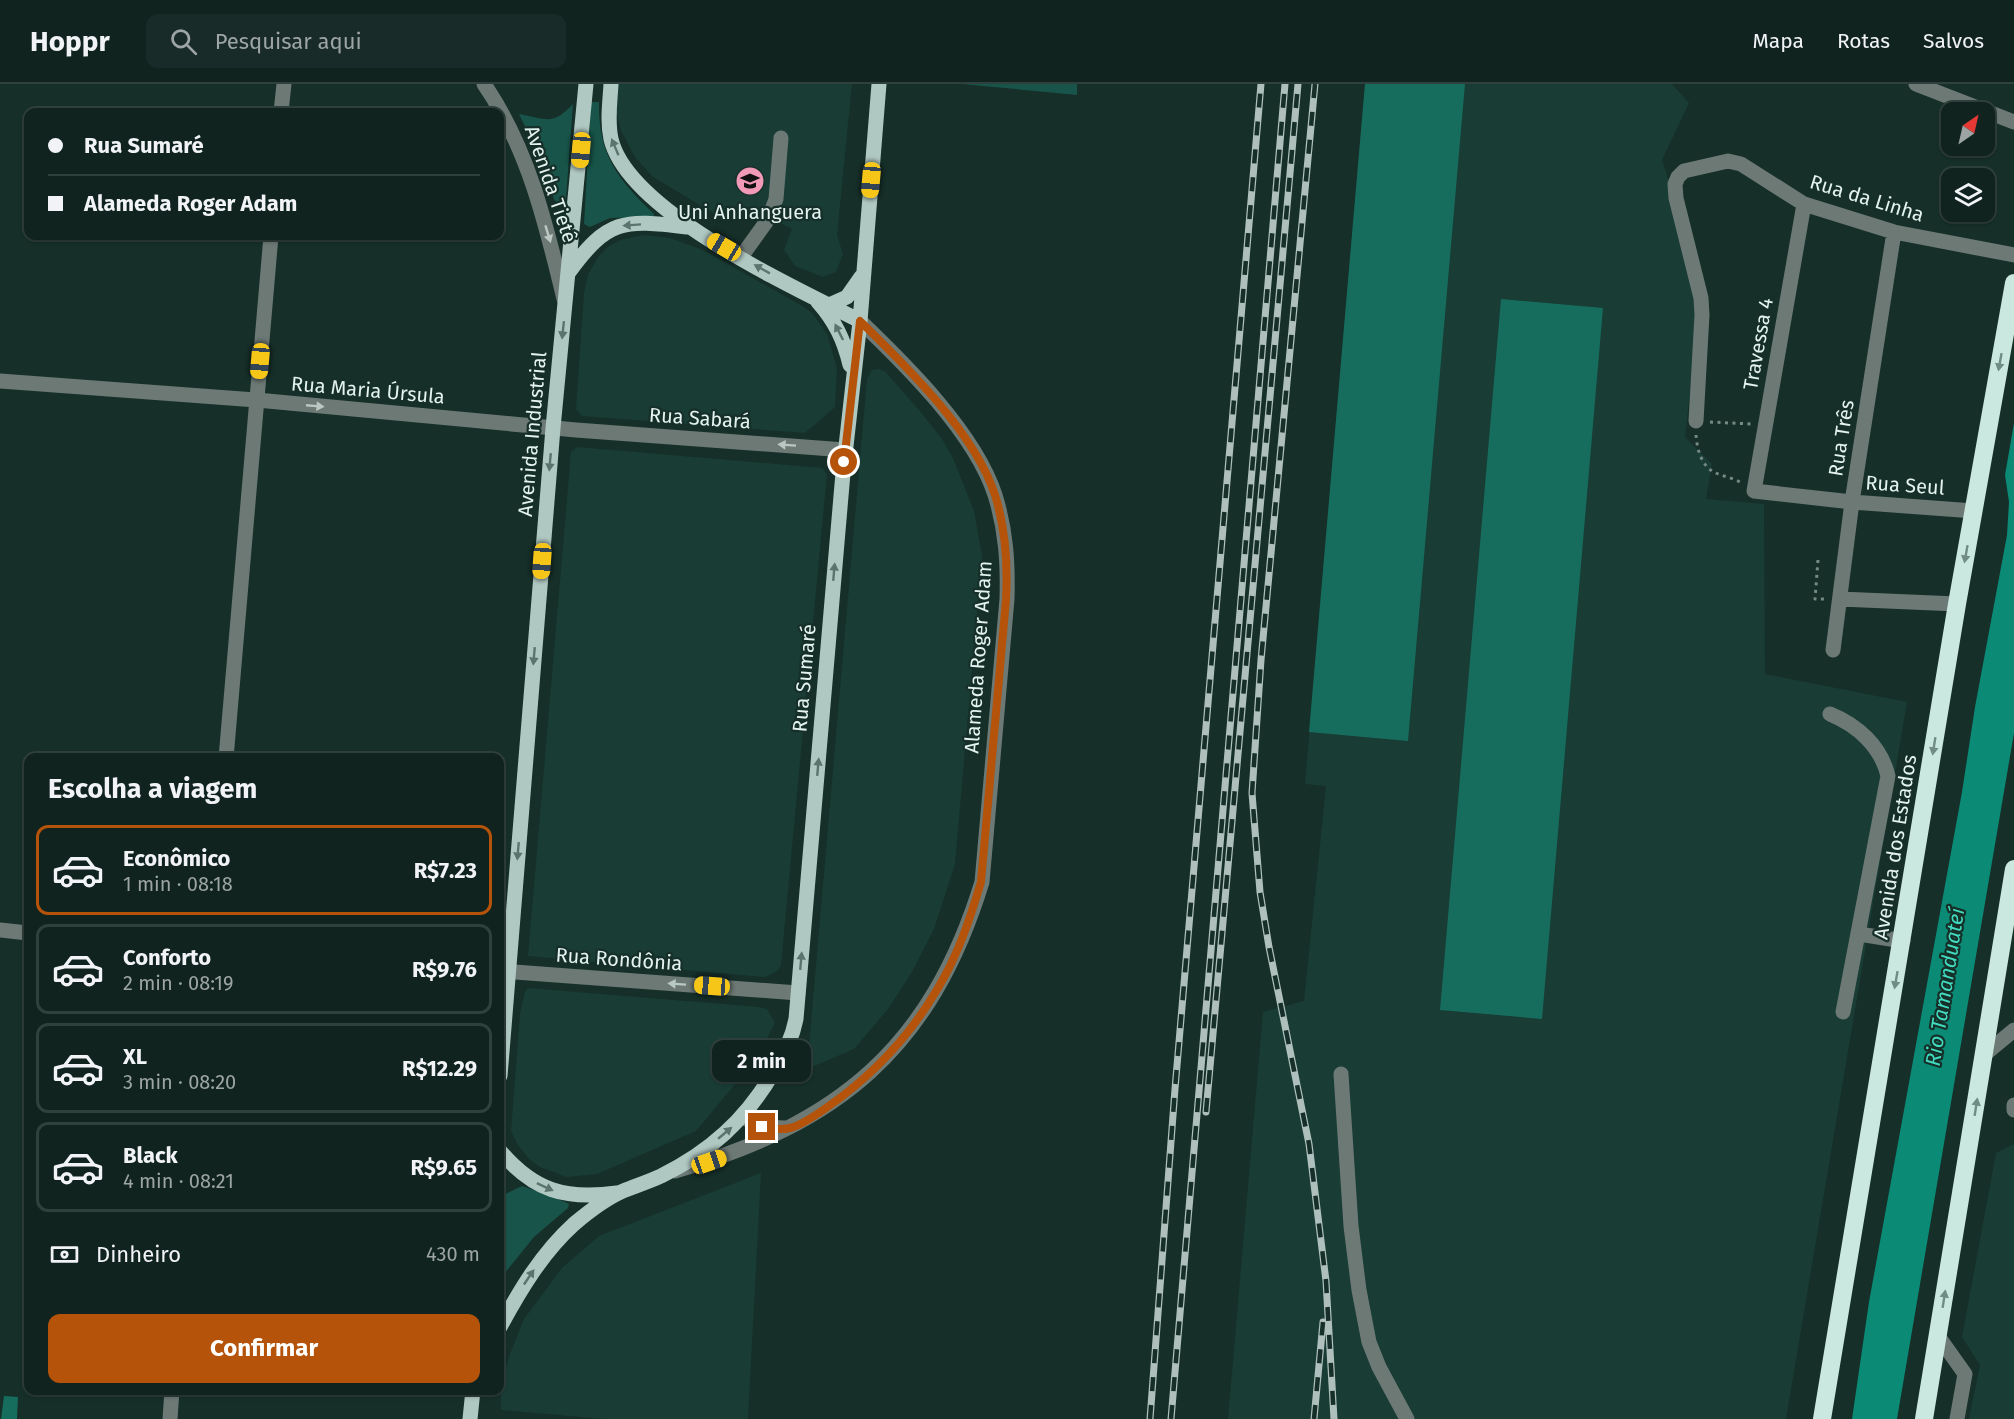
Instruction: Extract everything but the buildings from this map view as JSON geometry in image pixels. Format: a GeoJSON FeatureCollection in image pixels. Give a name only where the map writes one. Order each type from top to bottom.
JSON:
{"type":"FeatureCollection","features":[{"type":"Feature","properties":{"kind":"highway","name":"Avenida dos Estados"},"geometry":{"type":"LineString","coordinates":[[1822,1419],[1958,604],[2014,284]]}},
{"type":"Feature","properties":{"kind":"highway"},"geometry":{"type":"LineString","coordinates":[[1924,1419],[2014,869]]}},
{"type":"Feature","properties":{"kind":"main road","name":"Avenida Industrial"},"geometry":{"type":"LineString","coordinates":[[504,971],[586,84]]}},
{"type":"Feature","properties":{"kind":"main road","name":"Alameda Roger Adam"},"geometry":{"type":"LineString","coordinates":[[611,84],[612,140],[629,172],[642,189],[663,209],[690,228],[813,298],[860,321]]}},
{"type":"Feature","properties":{"kind":"main road","name":"Rua Sumaré"},"geometry":{"type":"LineString","coordinates":[[504,1155],[524,1175],[542,1187],[562,1194],[590,1197],[620,1192],[661,1176],[707,1148],[743,1117],[788,1046],[796,1019],[845,450],[860,321],[879,84]]}},
{"type":"Feature","properties":{"kind":"main road","name":"Alameda Roger Adam"},"geometry":{"type":"LineString","coordinates":[[569,273],[587,248],[609,229],[638,224],[690,228]]}},
{"type":"Feature","properties":{"kind":"main road"},"geometry":{"type":"LineString","coordinates":[[829,305],[847,297],[862,274]]}},
{"type":"Feature","properties":{"kind":"main road"},"geometry":{"type":"LineString","coordinates":[[813,298],[838,327],[846,345],[853,374]]}},
{"type":"Feature","properties":{"kind":"main road","name":"Rua Sumaré"},"geometry":{"type":"LineString","coordinates":[[504,1320],[545,1255],[574,1224],[620,1192]]}},
{"type":"Feature","properties":{"kind":"main road"},"geometry":{"type":"LineString","coordinates":[[470,1419],[472,1395]]}},
{"type":"Feature","properties":{"kind":"street"},"geometry":{"type":"LineString","coordinates":[[281,108],[284,84]]}},
{"type":"Feature","properties":{"kind":"street","name":"Avenida Tietê"},"geometry":{"type":"LineString","coordinates":[[484,84],[498,108]]}},
{"type":"Feature","properties":{"kind":"street"},"geometry":{"type":"LineString","coordinates":[[1916,84],[2014,122]]}},
{"type":"Feature","properties":{"kind":"street","name":"Avenida Tietê"},"geometry":{"type":"LineString","coordinates":[[504,117],[524,161],[552,247],[566,304]]}},
{"type":"Feature","properties":{"kind":"street"},"geometry":{"type":"LineString","coordinates":[[741,257],[770,218],[776,199],[781,138]]}},
{"type":"Feature","properties":{"kind":"street","name":"Rua da Linha"},"geometry":{"type":"LineString","coordinates":[[1696,421],[1701,298],[1676,198],[1675,184],[1684,171],[1728,161],[1741,164],[1804,204],[1894,232],[2014,255]]}},
{"type":"Feature","properties":{"kind":"street","name":"Travessa 4"},"geometry":{"type":"LineString","coordinates":[[1754,491],[1804,204]]}},
{"type":"Feature","properties":{"kind":"street","name":"Rua Três"},"geometry":{"type":"LineString","coordinates":[[1833,650],[1852,502],[1894,232]]}},
{"type":"Feature","properties":{"kind":"street"},"geometry":{"type":"LineString","coordinates":[[226,753],[271,240]]}},
{"type":"Feature","properties":{"kind":"street","name":"Alameda Roger Adam"},"geometry":{"type":"LineString","coordinates":[[661,1176],[734,1153],[791,1128],[837,1101],[882,1062],[913,1026],[938,988],[969,923],[981,882],[1006,600],[1008,567],[1004,532],[994,492],[972,449],[935,399],[905,364],[860,321]]}},
{"type":"Feature","properties":{"kind":"street","name":"Rua Maria Úrsula"},"geometry":{"type":"LineString","coordinates":[[0,381],[257,400],[553,428]]}},
{"type":"Feature","properties":{"kind":"street","name":"Rua Sabará"},"geometry":{"type":"LineString","coordinates":[[553,428],[845,450]]}},
{"type":"Feature","properties":{"kind":"street","name":"Rua Seul"},"geometry":{"type":"LineString","coordinates":[[1754,491],[1852,502],[1974,511]]}},
{"type":"Feature","properties":{"kind":"street"},"geometry":{"type":"LineString","coordinates":[[1840,599],[1958,604]]}},
{"type":"Feature","properties":{"kind":"street"},"geometry":{"type":"LineString","coordinates":[[1830,714],[1848,722],[1862,732],[1881,759],[1888,776],[1843,1012]]}},
{"type":"Feature","properties":{"kind":"street"},"geometry":{"type":"LineString","coordinates":[[0,930],[24,933]]}},
{"type":"Feature","properties":{"kind":"street"},"geometry":{"type":"LineString","coordinates":[[1859,934],[1903,941]]}},
{"type":"Feature","properties":{"kind":"street","name":"Rua Rondônia"},"geometry":{"type":"LineString","coordinates":[[504,971],[798,993]]}},
{"type":"Feature","properties":{"kind":"street"},"geometry":{"type":"LineString","coordinates":[[1985,1054],[2014,1030]]}},
{"type":"Feature","properties":{"kind":"street"},"geometry":{"type":"LineString","coordinates":[[1341,1074],[1351,1226],[1361,1301],[1369,1342],[1379,1367],[1407,1419]]}},
{"type":"Feature","properties":{"kind":"street"},"geometry":{"type":"LineString","coordinates":[[2014,1104],[2014,1110]]}},
{"type":"Feature","properties":{"kind":"street"},"geometry":{"type":"LineString","coordinates":[[743,1117],[762,1127],[791,1128]]}},
{"type":"Feature","properties":{"kind":"street"},"geometry":{"type":"LineString","coordinates":[[1938,1336],[1965,1374],[1957,1419]]}},
{"type":"Feature","properties":{"kind":"street"},"geometry":{"type":"LineString","coordinates":[[170,1419],[172,1395]]}},
{"type":"Feature","properties":{"kind":"path"},"geometry":{"type":"LineString","coordinates":[[1754,491],[1731,477],[1711,471],[1697,451],[1696,421],[1766,424]]}},
{"type":"Feature","properties":{"kind":"path"},"geometry":{"type":"LineString","coordinates":[[1818,560],[1815,599],[1840,599]]}},
{"type":"Feature","properties":{"kind":"shaded area","name":"Uni Anhanguera"},"geometry":{"type":"Polygon","coordinates":[[[617,84],[852,84],[837,235],[843,254],[836,272],[823,277],[795,266],[784,250],[792,229],[751,209],[736,220],[723,219],[653,177],[635,157],[621,131],[615,106],[617,84]]]}},
{"type":"Feature","properties":{"kind":"shaded area"},"geometry":{"type":"Polygon","coordinates":[[[962,84],[1077,84],[1077,95],[962,84]]]}},
{"type":"Feature","properties":{"kind":"shaded area"},"geometry":{"type":"Polygon","coordinates":[[[1365,84],[1672,84],[1689,103],[1662,160],[1702,285],[1685,437],[1712,464],[1706,499],[1764,504],[1765,674],[1907,702],[1786,1419],[1228,1419],[1263,1012],[1304,1001],[1326,786],[1305,784],[1365,84]]]}},
{"type":"Feature","properties":{"kind":"shaded area"},"geometry":{"type":"Polygon","coordinates":[[[591,102],[599,102],[602,137],[612,164],[630,189],[654,214],[654,217],[610,218],[590,227],[584,224],[591,102]]]}},
{"type":"Feature","properties":{"kind":"shaded area"},"geometry":{"type":"Polygon","coordinates":[[[573,104],[566,198],[559,205],[554,199],[534,145],[519,114],[549,119],[560,116],[573,104]]]}},
{"type":"Feature","properties":{"kind":"shaded area"},"geometry":{"type":"Polygon","coordinates":[[[642,235],[670,238],[703,250],[813,314],[827,334],[837,368],[835,407],[805,433],[582,416],[576,409],[584,293],[588,275],[598,257],[609,246],[621,240],[642,235]]]}},
{"type":"Feature","properties":{"kind":"shaded area"},"geometry":{"type":"Polygon","coordinates":[[[872,370],[885,371],[919,410],[942,439],[953,458],[974,511],[982,556],[955,864],[934,929],[912,972],[888,1009],[854,1049],[807,1069],[867,379],[872,370]]]}},
{"type":"Feature","properties":{"kind":"shaded area"},"geometry":{"type":"Polygon","coordinates":[[[577,447],[822,468],[827,474],[781,965],[777,971],[765,977],[528,956],[571,452],[577,447]]]}},
{"type":"Feature","properties":{"kind":"shaded area"},"geometry":{"type":"Polygon","coordinates":[[[528,988],[759,1007],[767,1009],[775,1023],[756,1059],[696,1131],[597,1174],[567,1177],[540,1167],[529,1159],[511,1131],[520,1014],[528,988]]]}},
{"type":"Feature","properties":{"kind":"shaded area"},"geometry":{"type":"Polygon","coordinates":[[[2014,1144],[2014,1419],[1969,1419],[1980,1365],[1962,1337],[1996,1153],[2014,1144]]]}},
{"type":"Feature","properties":{"kind":"shaded area"},"geometry":{"type":"Polygon","coordinates":[[[761,1173],[748,1419],[604,1419],[501,1410],[504,1375],[524,1319],[562,1268],[599,1236],[761,1173]]]}},
{"type":"Feature","properties":{"kind":"shaded area"},"geometry":{"type":"Polygon","coordinates":[[[522,1186],[569,1204],[568,1208],[534,1237],[504,1274],[504,1195],[522,1186]]]}},
{"type":"Feature","properties":{"kind":"water","name":"Rio Tamanduateí"},"geometry":{"type":"Polygon","coordinates":[[[2014,423],[2014,733],[1897,1419],[1852,1419],[1869,1302],[2007,535],[2009,502],[2005,475],[2014,423]]]}},
{"type":"Feature","properties":{"kind":"railway"},"geometry":{"type":"LineString","coordinates":[[1150,1419],[1175,1089],[1261,84]]}},
{"type":"Feature","properties":{"kind":"railway"},"geometry":{"type":"LineString","coordinates":[[1171,1419],[1285,84]]}},
{"type":"Feature","properties":{"kind":"railway"},"geometry":{"type":"LineString","coordinates":[[1206,1112],[1298,84]]}},
{"type":"Feature","properties":{"kind":"railway"},"geometry":{"type":"LineString","coordinates":[[1315,84],[1261,660],[1252,793],[1260,892],[1309,1144],[1326,1281],[1334,1419]]}},
{"type":"Feature","properties":{"kind":"railway"},"geometry":{"type":"LineString","coordinates":[[1314,1419],[1323,1322]]}},
{"type":"Feature","properties":{"kind":"place","name":"Uni Anhanguera"},"geometry":{"type":"Point","coordinates":[750,181]}},
{"type":"Feature","properties":{"kind":"route"},"geometry":{"type":"LineString","coordinates":[[762,1127],[791,1128],[815,1115],[837,1101],[882,1062],[913,1026],[938,988],[969,923],[981,882],[1006,600],[1008,567],[1004,532],[994,492],[972,449],[935,399],[905,364],[860,321],[844,462]]}}]}
